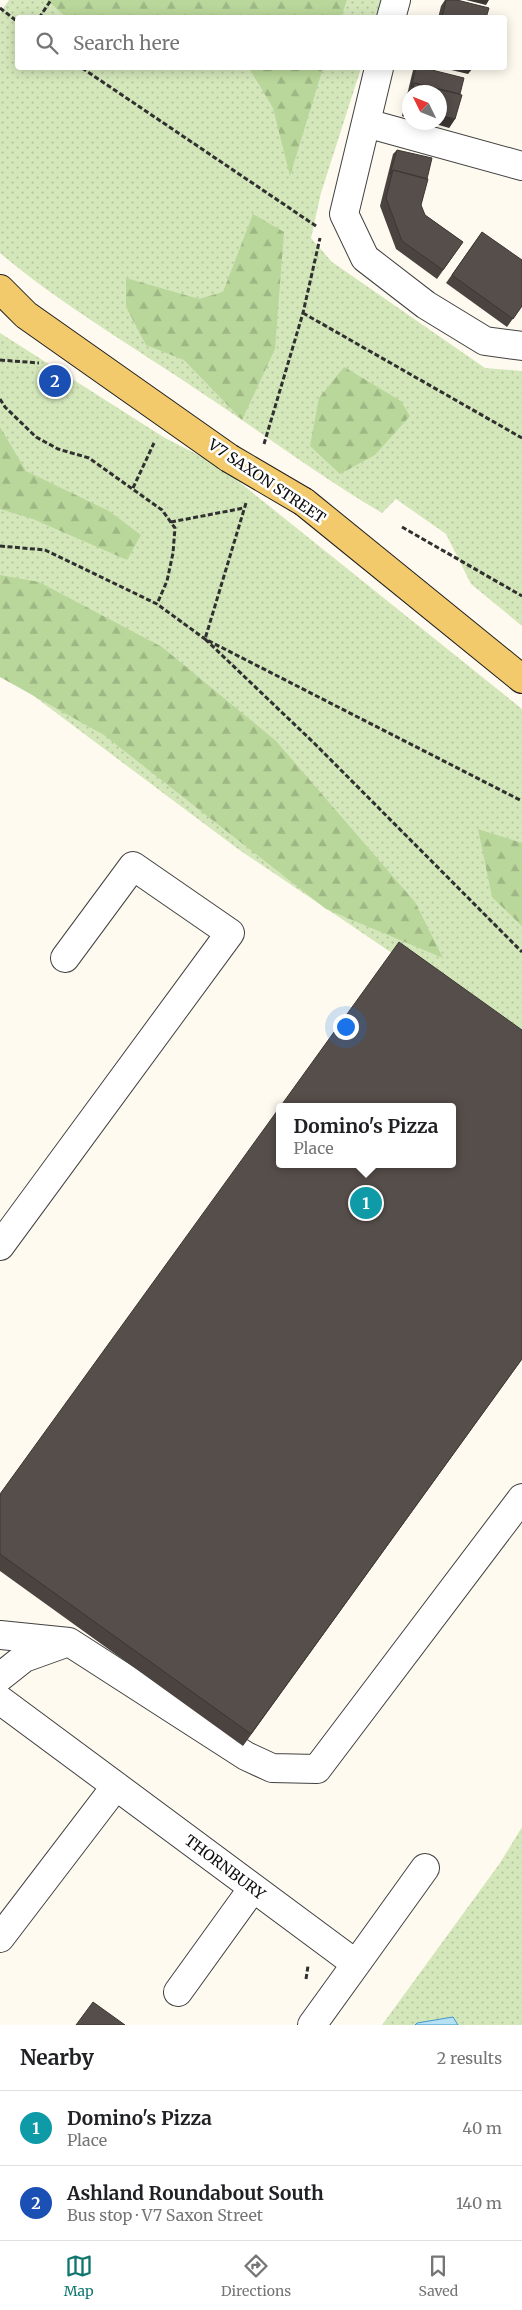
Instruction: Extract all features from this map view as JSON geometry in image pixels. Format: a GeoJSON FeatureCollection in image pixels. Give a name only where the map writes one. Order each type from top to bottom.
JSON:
{"type":"FeatureCollection","features":[{"type":"Feature","properties":{"kind":"main road","name":"V7 SAXON STREET"},"geometry":{"type":"LineString","coordinates":[[0,289],[13,313],[229,458],[304,502],[522,678]]}},
{"type":"Feature","properties":{"kind":"street"},"geometry":{"type":"LineString","coordinates":[[392,15],[396,0]]}},
{"type":"Feature","properties":{"kind":"street"},"geometry":{"type":"LineString","coordinates":[[379,70],[344,214],[365,258],[426,305],[484,341],[522,346]]}},
{"type":"Feature","properties":{"kind":"street"},"geometry":{"type":"LineString","coordinates":[[366,123],[522,166]]}},
{"type":"Feature","properties":{"kind":"street"},"geometry":{"type":"LineString","coordinates":[[0,1246],[230,933],[133,866],[65,958]]}},
{"type":"Feature","properties":{"kind":"street"},"geometry":{"type":"LineString","coordinates":[[0,1635],[69,1642],[246,1756],[272,1768],[317,1769],[522,1498]]}},
{"type":"Feature","properties":{"kind":"street"},"geometry":{"type":"LineString","coordinates":[[0,1677],[24,1658],[69,1642]]}},
{"type":"Feature","properties":{"kind":"street","name":"THORNBURY"},"geometry":{"type":"LineString","coordinates":[[0,1700],[356,1964]]}},
{"type":"Feature","properties":{"kind":"street"},"geometry":{"type":"LineString","coordinates":[[0,1938],[116,1786]]}},
{"type":"Feature","properties":{"kind":"street"},"geometry":{"type":"LineString","coordinates":[[312,2025],[425,1868]]}},
{"type":"Feature","properties":{"kind":"street"},"geometry":{"type":"LineString","coordinates":[[178,1992],[253,1888]]}},
{"type":"Feature","properties":{"kind":"path"},"geometry":{"type":"LineString","coordinates":[[41,15],[51,0]]}},
{"type":"Feature","properties":{"kind":"path"},"geometry":{"type":"LineString","coordinates":[[0,8],[15,20]]}},
{"type":"Feature","properties":{"kind":"path"},"geometry":{"type":"LineString","coordinates":[[85,70],[322,230],[303,313],[261,453]]}},
{"type":"Feature","properties":{"kind":"path"},"geometry":{"type":"LineString","coordinates":[[303,313],[522,438]]}},
{"type":"Feature","properties":{"kind":"path"},"geometry":{"type":"LineString","coordinates":[[0,360],[39,363]]}},
{"type":"Feature","properties":{"kind":"path"},"geometry":{"type":"LineString","coordinates":[[0,399],[5,407],[36,437],[58,449],[88,458],[162,510],[175,528],[173,553],[167,581],[157,604]]}},
{"type":"Feature","properties":{"kind":"path"},"geometry":{"type":"LineString","coordinates":[[133,488],[156,439]]}},
{"type":"Feature","properties":{"kind":"path"},"geometry":{"type":"LineString","coordinates":[[205,639],[247,499]]}},
{"type":"Feature","properties":{"kind":"path"},"geometry":{"type":"LineString","coordinates":[[170,522],[244,508]]}},
{"type":"Feature","properties":{"kind":"path"},"geometry":{"type":"LineString","coordinates":[[402,527],[522,596]]}},
{"type":"Feature","properties":{"kind":"path"},"geometry":{"type":"LineString","coordinates":[[0,546],[45,550],[157,604],[205,639],[314,742],[522,952]]}},
{"type":"Feature","properties":{"kind":"path"},"geometry":{"type":"LineString","coordinates":[[205,639],[522,801]]}},
{"type":"Feature","properties":{"kind":"path"},"geometry":{"type":"LineString","coordinates":[[306,1985],[308,1963]]}},
{"type":"Feature","properties":{"kind":"green space"},"geometry":{"type":"Polygon","coordinates":[[[9,0],[383,0],[378,15],[15,15],[15,70],[360,70],[321,193],[311,238],[332,262],[485,368],[522,371],[522,626],[471,584],[446,534],[396,499],[382,513],[359,499],[49,291],[0,253],[0,13],[9,0]]]}},
{"type":"Feature","properties":{"kind":"green space"},"geometry":{"type":"Polygon","coordinates":[[[47,0],[347,0],[342,15],[64,15],[47,0]]]}},
{"type":"Feature","properties":{"kind":"green space"},"geometry":{"type":"Polygon","coordinates":[[[250,70],[322,70],[290,176],[273,108],[250,70]]]}},
{"type":"Feature","properties":{"kind":"green space"},"geometry":{"type":"Polygon","coordinates":[[[253,214],[284,232],[275,349],[242,420],[184,360],[146,345],[126,307],[126,278],[199,299],[223,292],[253,214]]]}},
{"type":"Feature","properties":{"kind":"green space"},"geometry":{"type":"Polygon","coordinates":[[[0,333],[165,438],[218,465],[522,709],[522,1048],[392,953],[238,849],[27,691],[0,677],[0,333]]]}},
{"type":"Feature","properties":{"kind":"green space"},"geometry":{"type":"Polygon","coordinates":[[[344,367],[401,401],[410,416],[375,455],[340,474],[310,446],[319,398],[344,367]]]}},
{"type":"Feature","properties":{"kind":"green space"},"geometry":{"type":"Polygon","coordinates":[[[0,427],[26,471],[109,511],[141,535],[127,560],[33,519],[0,509],[0,427]]]}},
{"type":"Feature","properties":{"kind":"green space"},"geometry":{"type":"Polygon","coordinates":[[[0,575],[39,582],[162,647],[276,741],[415,902],[443,958],[326,909],[104,735],[0,677],[0,575]]]}},
{"type":"Feature","properties":{"kind":"green space"},"geometry":{"type":"Polygon","coordinates":[[[478,829],[522,843],[522,926],[492,897],[478,829]]]}},
{"type":"Feature","properties":{"kind":"green space"},"geometry":{"type":"Polygon","coordinates":[[[522,1827],[522,2025],[382,2025],[500,1863],[522,1827]]]}},
{"type":"Feature","properties":{"kind":"water"},"geometry":{"type":"Polygon","coordinates":[[[453,2017],[458,2025],[415,2025],[417,2023],[453,2017]]]}},
{"type":"Feature","properties":{"kind":"building"},"geometry":{"type":"Polygon","coordinates":[[[446,0],[457,0],[489,8],[487,15],[443,15],[446,0]]]}},
{"type":"Feature","properties":{"kind":"building"},"geometry":{"type":"Polygon","coordinates":[[[415,70],[432,70],[464,78],[460,94],[447,91],[447,85],[414,83],[412,85],[415,70]]]}},
{"type":"Feature","properties":{"kind":"building"},"geometry":{"type":"Polygon","coordinates":[[[447,91],[462,95],[455,119],[447,117],[447,91]]]}},
{"type":"Feature","properties":{"kind":"building"},"geometry":{"type":"Polygon","coordinates":[[[397,150],[432,158],[427,179],[393,170],[390,174],[397,150]]]}},
{"type":"Feature","properties":{"kind":"building"},"geometry":{"type":"Polygon","coordinates":[[[393,170],[428,179],[421,205],[425,215],[463,242],[443,270],[402,241],[386,198],[393,170]]]}},
{"type":"Feature","properties":{"kind":"building"},"geometry":{"type":"Polygon","coordinates":[[[482,232],[522,260],[522,306],[513,319],[452,275],[482,232]]]}},
{"type":"Feature","properties":{"kind":"building"},"geometry":{"type":"Polygon","coordinates":[[[399,942],[522,1030],[522,1359],[251,1734],[0,1554],[0,1494],[276,1112],[276,1168],[456,1168],[456,1103],[283,1103],[399,942]]]}},
{"type":"Feature","properties":{"kind":"building"},"geometry":{"type":"Polygon","coordinates":[[[93,2002],[125,2025],[76,2025],[93,2002]]]}},
{"type":"Feature","properties":{"kind":"place","name":"Ashland Roundabout South"},"geometry":{"type":"Point","coordinates":[55,381]}},
{"type":"Feature","properties":{"kind":"place","name":"Domino's Pizza"},"geometry":{"type":"Point","coordinates":[366,1203]}}]}
